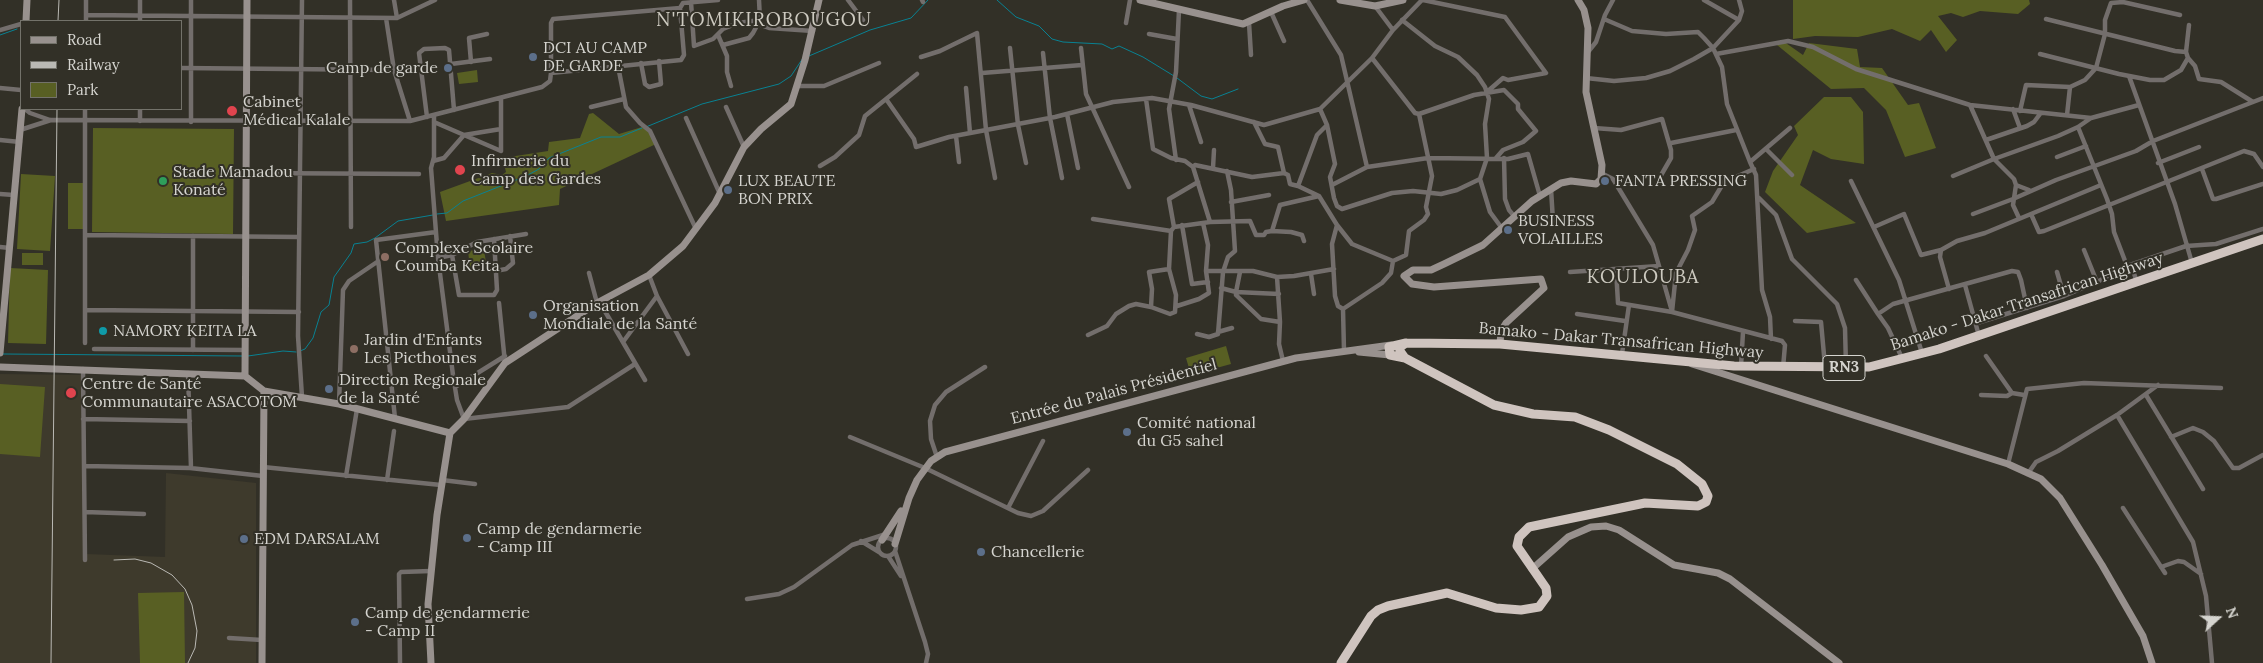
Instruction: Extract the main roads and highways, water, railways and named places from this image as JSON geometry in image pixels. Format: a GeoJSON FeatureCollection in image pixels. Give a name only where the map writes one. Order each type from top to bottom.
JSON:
{"type":"FeatureCollection","features":[{"type":"Feature","properties":{"kind":"highway","name":"Bamako - Dakar Transafrican Highway"},"geometry":{"type":"LineString","coordinates":[[1406,343],[1500,344],[1622,354],[1737,367],[1846,368],[1880,365],[1979,336],[2263,239]]}},
{"type":"Feature","properties":{"kind":"highway","name":"RN3"},"geometry":{"type":"LineString","coordinates":[[1405,358],[1391,350],[1406,343]]}},
{"type":"Feature","properties":{"kind":"highway"},"geometry":{"type":"LineString","coordinates":[[1341,663],[1371,616],[1378,610],[1388,606],[1446,593],[1496,608],[1521,610],[1539,607],[1546,596],[1546,588],[1517,546],[1519,537],[1529,527],[1645,503],[1698,506],[1708,499],[1707,490],[1677,464],[1609,430],[1576,418],[1533,414],[1494,405],[1405,358],[1400,348],[1406,343]]}},
{"type":"Feature","properties":{"kind":"waterway"},"geometry":{"type":"LineString","coordinates":[[809,56],[870,30],[911,18],[928,0]]}},
{"type":"Feature","properties":{"kind":"waterway"},"geometry":{"type":"LineString","coordinates":[[997,0],[1016,17],[1039,26],[1052,39],[1063,42],[1102,44],[1112,49],[1119,46],[1143,57],[1174,76]]}},
{"type":"Feature","properties":{"kind":"waterway"},"geometry":{"type":"LineString","coordinates":[[0,35],[17,29]]}},
{"type":"Feature","properties":{"kind":"waterway"},"geometry":{"type":"LineString","coordinates":[[646,127],[702,104],[779,84],[791,76],[803,58]]}},
{"type":"Feature","properties":{"kind":"waterway"},"geometry":{"type":"LineString","coordinates":[[1177,78],[1201,96],[1212,99],[1238,89]]}},
{"type":"Feature","properties":{"kind":"waterway"},"geometry":{"type":"LineString","coordinates":[[437,214],[447,213],[463,201],[526,176],[539,169],[549,158],[601,137],[620,137],[642,128]]}},
{"type":"Feature","properties":{"kind":"waterway"},"geometry":{"type":"LineString","coordinates":[[300,351],[305,349],[313,338],[321,312],[329,305],[334,277],[351,253],[354,244],[367,242],[375,238],[398,221],[433,215]]}},
{"type":"Feature","properties":{"kind":"waterway"},"geometry":{"type":"LineString","coordinates":[[248,356],[283,351],[296,352]]}},
{"type":"Feature","properties":{"kind":"waterway"},"geometry":{"type":"LineString","coordinates":[[3,354],[242,356]]}},
{"type":"Feature","properties":{"kind":"railway"},"geometry":{"type":"LineString","coordinates":[[58,20],[59,0]]}},
{"type":"Feature","properties":{"kind":"railway"},"geometry":{"type":"LineString","coordinates":[[51,663],[57,110]]}},
{"type":"Feature","properties":{"kind":"railway"},"geometry":{"type":"LineString","coordinates":[[114,560],[135,559],[151,563],[172,575],[185,589],[192,605],[197,631],[195,648],[188,663]]}},
{"type":"Feature","properties":{"kind":"place","name":"DCI AU CAMP DE GARDE"},"geometry":{"type":"Point","coordinates":[533,57]}},
{"type":"Feature","properties":{"kind":"place","name":"Camp de garde"},"geometry":{"type":"Point","coordinates":[448,68]}},
{"type":"Feature","properties":{"kind":"place","name":"Cabinet Médical Kalale"},"geometry":{"type":"Point","coordinates":[232,111]}},
{"type":"Feature","properties":{"kind":"place","name":"Infirmerie du Camp des Gardes"},"geometry":{"type":"Point","coordinates":[460,170]}},
{"type":"Feature","properties":{"kind":"place","name":"Stade Mamadou Konaté"},"geometry":{"type":"Point","coordinates":[163,181]}},
{"type":"Feature","properties":{"kind":"place","name":"FANTA PRESSING"},"geometry":{"type":"Point","coordinates":[1605,181]}},
{"type":"Feature","properties":{"kind":"place","name":"LUX BEAUTE BON PRIX"},"geometry":{"type":"Point","coordinates":[728,190]}},
{"type":"Feature","properties":{"kind":"place","name":"BUSINESS VOLAILLES"},"geometry":{"type":"Point","coordinates":[1508,230]}},
{"type":"Feature","properties":{"kind":"place","name":"Complexe Scolaire Coumba Keita"},"geometry":{"type":"Point","coordinates":[385,257]}},
{"type":"Feature","properties":{"kind":"place","name":"Organisation Mondiale de la Santé"},"geometry":{"type":"Point","coordinates":[533,315]}},
{"type":"Feature","properties":{"kind":"place","name":"NAMORY KEITA LA"},"geometry":{"type":"Point","coordinates":[103,331]}},
{"type":"Feature","properties":{"kind":"place","name":"Jardin d'Enfants Les Picthounes"},"geometry":{"type":"Point","coordinates":[354,349]}},
{"type":"Feature","properties":{"kind":"place","name":"Direction Regionale de la Santé"},"geometry":{"type":"Point","coordinates":[329,389]}},
{"type":"Feature","properties":{"kind":"place","name":"Centre de Santé Communautaire ASACOTOM"},"geometry":{"type":"Point","coordinates":[71,393]}},
{"type":"Feature","properties":{"kind":"place","name":"Comité national du G5 sahel"},"geometry":{"type":"Point","coordinates":[1127,432]}},
{"type":"Feature","properties":{"kind":"place","name":"Camp de gendarmerie - Camp III"},"geometry":{"type":"Point","coordinates":[467,538]}},
{"type":"Feature","properties":{"kind":"place","name":"EDM DARSALAM"},"geometry":{"type":"Point","coordinates":[244,539]}},
{"type":"Feature","properties":{"kind":"place","name":"Chancellerie"},"geometry":{"type":"Point","coordinates":[981,552]}},
{"type":"Feature","properties":{"kind":"place","name":"Camp de gendarmerie - Camp II"},"geometry":{"type":"Point","coordinates":[355,622]}},
{"type":"Feature","properties":{"kind":"district","name":"N'TOMIKIROBOUGOU"},"geometry":{"type":"Point","coordinates":[764,21]}},
{"type":"Feature","properties":{"kind":"district","name":"KOULOUBA"},"geometry":{"type":"Point","coordinates":[1643,278]}}]}
